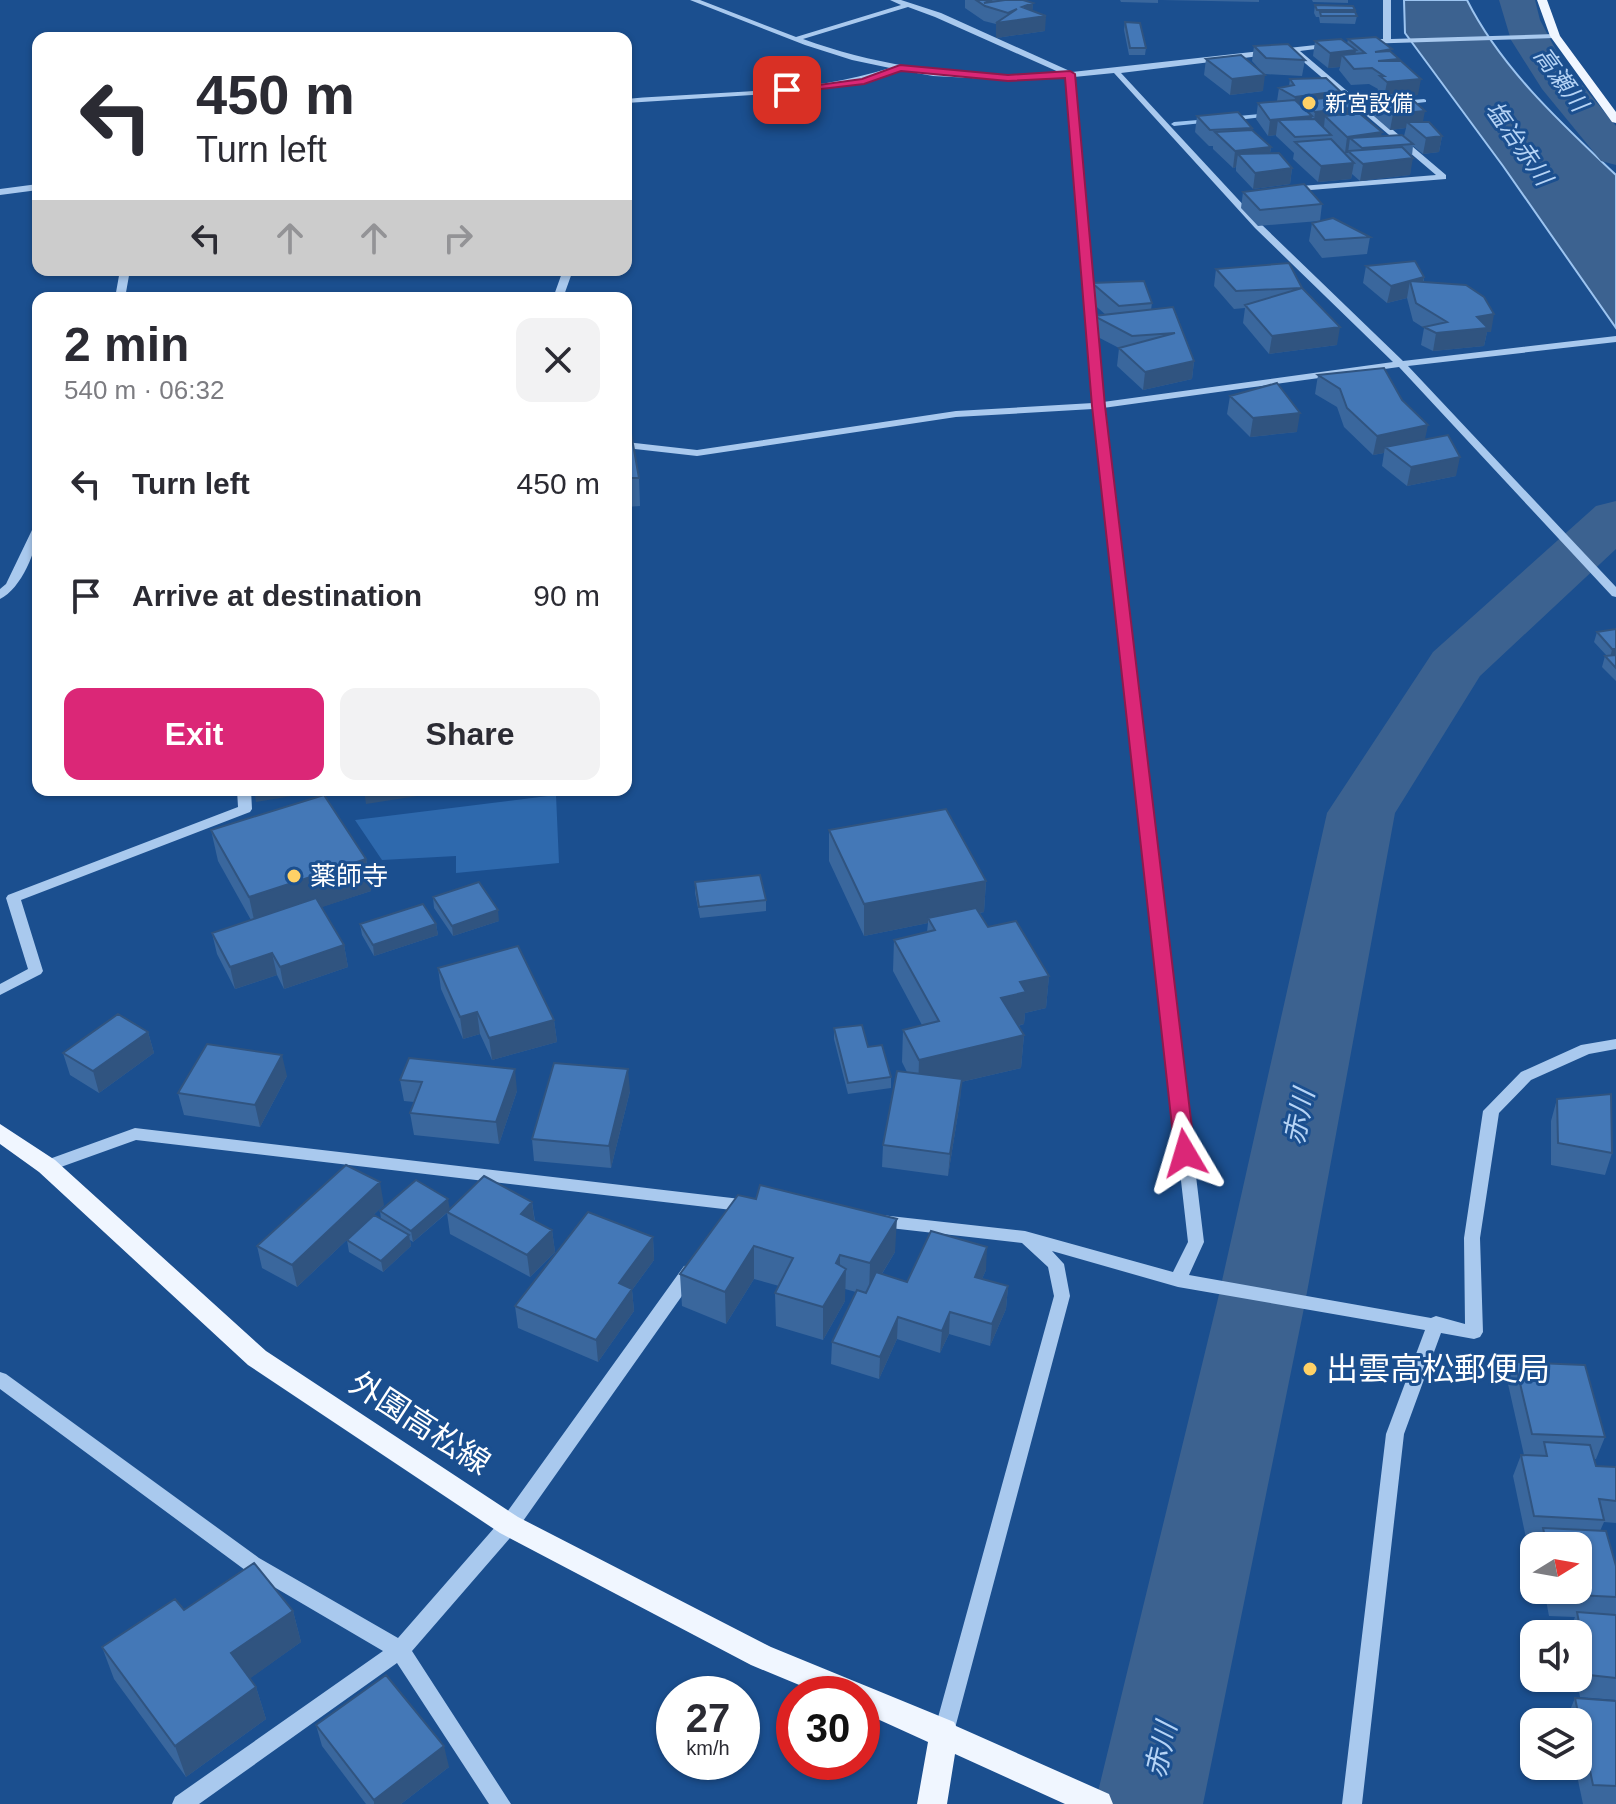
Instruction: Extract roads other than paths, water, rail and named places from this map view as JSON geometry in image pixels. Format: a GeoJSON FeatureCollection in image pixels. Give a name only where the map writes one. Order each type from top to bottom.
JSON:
{"type":"FeatureCollection","features":[{"type":"Feature","properties":{"kind":"main road"},"geometry":{"type":"LineString","coordinates":[[1542,0],[1555,36],[1616,120]]}},
{"type":"Feature","properties":{"kind":"main road","name":"外園高松線"},"geometry":{"type":"LineString","coordinates":[[0,1132],[47,1166],[257,1358],[509,1525],[761,1656],[809,1676]]}},
{"type":"Feature","properties":{"kind":"main road"},"geometry":{"type":"LineString","coordinates":[[880,1705],[1098,1804]]}},
{"type":"Feature","properties":{"kind":"main road"},"geometry":{"type":"LineString","coordinates":[[932,1804],[944,1732]]}},
{"type":"Feature","properties":{"kind":"street"},"geometry":{"type":"LineString","coordinates":[[694,0],[797,39],[900,68],[1008,78],[1070,74],[1336,44]]}},
{"type":"Feature","properties":{"kind":"street"},"geometry":{"type":"LineString","coordinates":[[894,0],[1070,74]]}},
{"type":"Feature","properties":{"kind":"street"},"geometry":{"type":"LineString","coordinates":[[1387,0],[1387,40]]}},
{"type":"Feature","properties":{"kind":"street"},"geometry":{"type":"LineString","coordinates":[[797,39],[908,5]]}},
{"type":"Feature","properties":{"kind":"street"},"geometry":{"type":"LineString","coordinates":[[1358,42],[1403,38],[1555,36]]}},
{"type":"Feature","properties":{"kind":"street"},"geometry":{"type":"LineString","coordinates":[[1284,191],[1443,177],[1293,49]]}},
{"type":"Feature","properties":{"kind":"street"},"geometry":{"type":"LineString","coordinates":[[632,101],[778,91],[864,81],[900,68]]}},
{"type":"Feature","properties":{"kind":"street"},"geometry":{"type":"LineString","coordinates":[[1114,69],[1229,196],[1401,364],[1616,594]]}},
{"type":"Feature","properties":{"kind":"street"},"geometry":{"type":"LineString","coordinates":[[1070,74],[1098,406],[1196,1242],[1178,1280]]}},
{"type":"Feature","properties":{"kind":"street"},"geometry":{"type":"LineString","coordinates":[[0,192],[32,188]]}},
{"type":"Feature","properties":{"kind":"street"},"geometry":{"type":"LineString","coordinates":[[1229,196],[1243,194]]}},
{"type":"Feature","properties":{"kind":"street"},"geometry":{"type":"LineString","coordinates":[[632,446],[697,453],[956,414],[1098,406],[1401,364],[1616,339]]}},
{"type":"Feature","properties":{"kind":"street"},"geometry":{"type":"LineString","coordinates":[[0,595],[11,586],[32,542]]}},
{"type":"Feature","properties":{"kind":"street"},"geometry":{"type":"LineString","coordinates":[[0,990],[36,971],[13,898],[245,809],[244,796]]}},
{"type":"Feature","properties":{"kind":"street"},"geometry":{"type":"LineString","coordinates":[[858,1218],[1025,1237],[1178,1280],[1474,1332],[1472,1238],[1491,1111],[1526,1076],[1586,1049],[1616,1044]]}},
{"type":"Feature","properties":{"kind":"street"},"geometry":{"type":"LineString","coordinates":[[47,1166],[135,1134],[732,1211],[766,1208]]}},
{"type":"Feature","properties":{"kind":"street"},"geometry":{"type":"LineString","coordinates":[[944,1732],[1062,1296],[1056,1264],[1025,1237]]}},
{"type":"Feature","properties":{"kind":"street"},"geometry":{"type":"LineString","coordinates":[[182,1804],[400,1650],[509,1525],[700,1257]]}},
{"type":"Feature","properties":{"kind":"street"},"geometry":{"type":"LineString","coordinates":[[1352,1804],[1395,1434],[1436,1323]]}},
{"type":"Feature","properties":{"kind":"street"},"geometry":{"type":"LineString","coordinates":[[0,1379],[252,1564],[400,1650],[501,1804]]}},
{"type":"Feature","properties":{"kind":"water","name":"塩冶赤川"},"geometry":{"type":"Polygon","coordinates":[[[1404,0],[1467,0],[1515,72],[1616,175],[1616,328],[1405,33],[1404,0]]]}},
{"type":"Feature","properties":{"kind":"waterway","name":"高瀬川"},"geometry":{"type":"LineString","coordinates":[[1517,0],[1521,20],[1542,60],[1571,100],[1616,152]]}},
{"type":"Feature","properties":{"kind":"waterway"},"geometry":{"type":"LineString","coordinates":[[1400,103],[1424,101]]}},
{"type":"Feature","properties":{"kind":"waterway"},"geometry":{"type":"LineString","coordinates":[[1228,119],[1270,115]]}},
{"type":"Feature","properties":{"kind":"waterway"},"geometry":{"type":"LineString","coordinates":[[1174,124],[1210,121]]}},
{"type":"Feature","properties":{"kind":"waterway","name":"赤川"},"geometry":{"type":"LineString","coordinates":[[1149,1804],[1261,1303],[1361,813],[1455,665],[1616,518]]}},
{"type":"Feature","properties":{"kind":"place","name":"新宮設備"},"geometry":{"type":"Point","coordinates":[1309,103]}},
{"type":"Feature","properties":{"kind":"place","name":"薬師寺"},"geometry":{"type":"Point","coordinates":[294,876]}},
{"type":"Feature","properties":{"kind":"place","name":"出雲高松郵便局"},"geometry":{"type":"Point","coordinates":[1310,1369]}}]}
